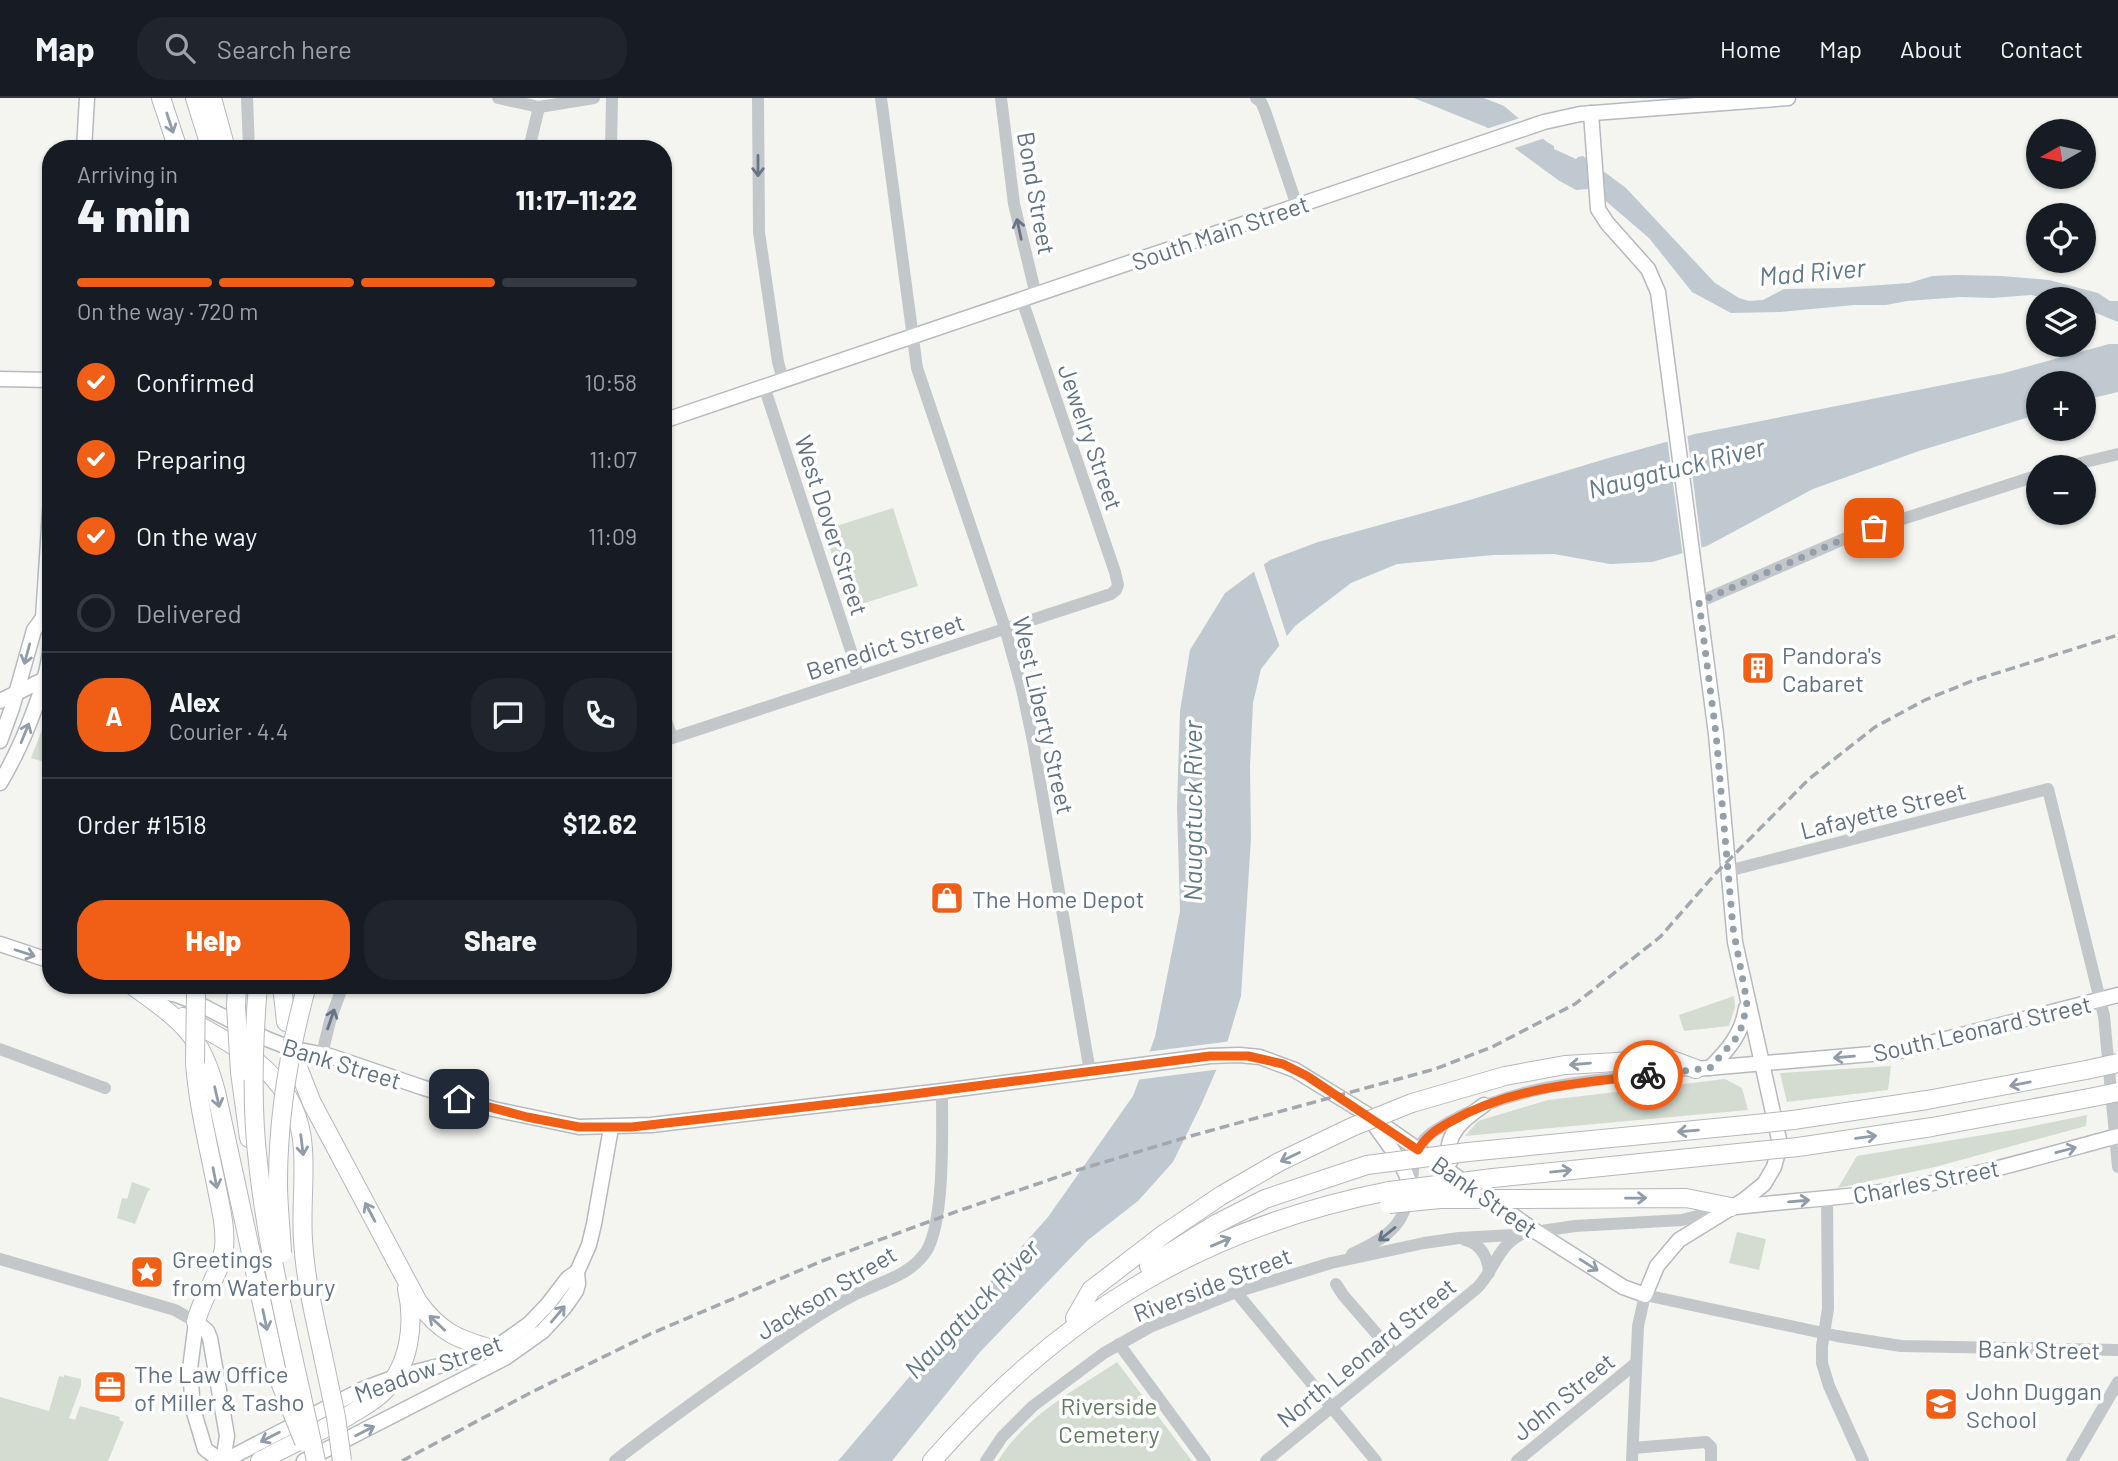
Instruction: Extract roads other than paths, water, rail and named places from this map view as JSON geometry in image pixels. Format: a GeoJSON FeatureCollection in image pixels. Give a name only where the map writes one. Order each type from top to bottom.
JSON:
{"type":"FeatureCollection","features":[{"type":"Feature","properties":{"kind":"highway"},"geometry":{"type":"LineString","coordinates":[[162,98],[175,140]]}},
{"type":"Feature","properties":{"kind":"highway"},"geometry":{"type":"LineString","coordinates":[[195,98],[208,140]]}},
{"type":"Feature","properties":{"kind":"highway"},"geometry":{"type":"LineString","coordinates":[[212,98],[224,140]]}},
{"type":"Feature","properties":{"kind":"highway"},"geometry":{"type":"LineString","coordinates":[[144,994],[244,1052],[272,1075],[283,1088],[292,1107],[303,1145],[302,1218],[305,1266],[336,1417],[342,1461]]}},
{"type":"Feature","properties":{"kind":"highway"},"geometry":{"type":"LineString","coordinates":[[196,1322],[201,1304],[217,1275],[224,1238],[220,1205],[198,1100],[195,1063],[197,994]]}},
{"type":"Feature","properties":{"kind":"highway"},"geometry":{"type":"LineString","coordinates":[[237,994],[240,1072],[253,1162],[315,1461]]}},
{"type":"Feature","properties":{"kind":"highway"},"geometry":{"type":"LineString","coordinates":[[258,994],[254,1058],[256,1134],[280,1292],[315,1461]]}},
{"type":"Feature","properties":{"kind":"highway"},"geometry":{"type":"LineString","coordinates":[[283,994],[286,1023],[295,1060],[312,1103],[401,1273],[426,1312],[441,1327],[464,1341],[492,1349]]}},
{"type":"Feature","properties":{"kind":"highway"},"geometry":{"type":"LineString","coordinates":[[280,1292],[282,1255],[278,1175],[282,1117],[292,1045],[305,994]]}},
{"type":"Feature","properties":{"kind":"highway"},"geometry":{"type":"LineString","coordinates":[[156,1002],[196,1040],[212,1073],[278,1377],[315,1461]]}},
{"type":"Feature","properties":{"kind":"highway"},"geometry":{"type":"LineString","coordinates":[[1074,1318],[1091,1290],[1164,1234],[1222,1195],[1279,1162],[1352,1126],[1412,1104],[1505,1076],[1566,1065],[1669,1059],[1703,1068]]}},
{"type":"Feature","properties":{"kind":"highway"},"geometry":{"type":"LineString","coordinates":[[931,1461],[950,1434],[1001,1381],[1074,1318],[1166,1255],[1216,1224],[1265,1199],[1367,1166],[1468,1152],[1793,1120],[1927,1100],[2118,1063]]}},
{"type":"Feature","properties":{"kind":"highway"},"geometry":{"type":"LineString","coordinates":[[931,1461],[990,1398],[1093,1312],[1161,1270],[1217,1243],[1273,1223],[1493,1178],[1798,1147],[1932,1127],[2118,1092]]}},
{"type":"Feature","properties":{"kind":"highway"},"geometry":{"type":"LineString","coordinates":[[1389,1198],[1686,1198],[1731,1207]]}},
{"type":"Feature","properties":{"kind":"highway"},"geometry":{"type":"LineString","coordinates":[[260,1461],[364,1406],[384,1391],[395,1377],[406,1354],[410,1326],[409,1295],[401,1273]]}},
{"type":"Feature","properties":{"kind":"main road"},"geometry":{"type":"LineString","coordinates":[[85,140],[87,98]]}},
{"type":"Feature","properties":{"kind":"main road","name":"South Main Street"},"geometry":{"type":"LineString","coordinates":[[672,418],[1497,138],[1572,115],[1634,104],[1788,98]]}},
{"type":"Feature","properties":{"kind":"main road"},"geometry":{"type":"LineString","coordinates":[[1591,113],[1598,209],[1602,218],[1644,264],[1656,284],[1716,734],[1735,942],[1779,1136],[1779,1154],[1764,1184],[1753,1194],[1676,1243],[1657,1266],[1645,1295]]}},
{"type":"Feature","properties":{"kind":"main road"},"geometry":{"type":"LineString","coordinates":[[0,379],[42,380]]}},
{"type":"Feature","properties":{"kind":"main road"},"geometry":{"type":"LineString","coordinates":[[0,741],[34,630],[42,619]]}},
{"type":"Feature","properties":{"kind":"main road"},"geometry":{"type":"LineString","coordinates":[[0,701],[42,680]]}},
{"type":"Feature","properties":{"kind":"main road"},"geometry":{"type":"LineString","coordinates":[[0,783],[23,739],[42,691]]}},
{"type":"Feature","properties":{"kind":"main road"},"geometry":{"type":"LineString","coordinates":[[0,944],[42,958]]}},
{"type":"Feature","properties":{"kind":"main road","name":"Bank Street"},"geometry":{"type":"LineString","coordinates":[[166,994],[183,998],[290,1048],[321,1054],[512,1114],[579,1127],[651,1125],[1228,1055],[1259,1057],[1283,1064],[1307,1076],[1458,1177],[1530,1232],[1623,1287],[1645,1295]]}},
{"type":"Feature","properties":{"kind":"main road","name":"South Leonard Street"},"geometry":{"type":"LineString","coordinates":[[1703,1068],[1895,1052],[2118,995]]}},
{"type":"Feature","properties":{"kind":"main road"},"geometry":{"type":"LineString","coordinates":[[1703,1068],[1738,1036],[1745,1016],[1746,996]]}},
{"type":"Feature","properties":{"kind":"main road"},"geometry":{"type":"LineString","coordinates":[[1458,1177],[1448,1155],[1449,1143],[1462,1122],[1484,1105]]}},
{"type":"Feature","properties":{"kind":"main road"},"geometry":{"type":"LineString","coordinates":[[1365,1113],[1397,1157],[1411,1189]]}},
{"type":"Feature","properties":{"kind":"main road","name":"Meadow Street"},"geometry":{"type":"LineString","coordinates":[[304,1461],[482,1371],[543,1332],[578,1287],[577,1272],[589,1245],[594,1224],[611,1128]]}},
{"type":"Feature","properties":{"kind":"main road","name":"Charles Street"},"geometry":{"type":"LineString","coordinates":[[1731,1207],[1885,1192],[1942,1181],[2116,1137]]}},
{"type":"Feature","properties":{"kind":"main road","name":"Meadow Street"},"geometry":{"type":"LineString","coordinates":[[223,1461],[351,1395],[395,1377],[457,1362],[492,1349],[529,1324],[568,1278],[577,1272]]}},
{"type":"Feature","properties":{"kind":"main road"},"geometry":{"type":"LineString","coordinates":[[196,1322],[207,1331],[210,1338],[227,1436],[223,1461],[208,1452],[203,1444],[193,1409],[190,1370],[196,1322]]}},
{"type":"Feature","properties":{"kind":"street"},"geometry":{"type":"LineString","coordinates":[[247,98],[249,140]]}},
{"type":"Feature","properties":{"kind":"street"},"geometry":{"type":"LineString","coordinates":[[498,98],[540,107],[594,98]]}},
{"type":"Feature","properties":{"kind":"street"},"geometry":{"type":"LineString","coordinates":[[611,140],[612,98]]}},
{"type":"Feature","properties":{"kind":"street"},"geometry":{"type":"LineString","coordinates":[[758,98],[759,232],[783,380]]}},
{"type":"Feature","properties":{"kind":"street","name":"West Liberty Street"},"geometry":{"type":"LineString","coordinates":[[881,98],[917,368],[1005,628],[1022,689],[1090,1072]]}},
{"type":"Feature","properties":{"kind":"street","name":"Bond Street"},"geometry":{"type":"LineString","coordinates":[[1001,98],[1029,297]]}},
{"type":"Feature","properties":{"kind":"street"},"geometry":{"type":"LineString","coordinates":[[1256,98],[1265,111],[1297,206]]}},
{"type":"Feature","properties":{"kind":"street"},"geometry":{"type":"LineString","coordinates":[[531,140],[540,107]]}},
{"type":"Feature","properties":{"kind":"street","name":"Jewelry Street"},"geometry":{"type":"LineString","coordinates":[[1029,297],[1118,588]]}},
{"type":"Feature","properties":{"kind":"street","name":"West Dover Street"},"geometry":{"type":"LineString","coordinates":[[764,386],[858,677]]}},
{"type":"Feature","properties":{"kind":"street"},"geometry":{"type":"LineString","coordinates":[[2096,458],[2118,454]]}},
{"type":"Feature","properties":{"kind":"street"},"geometry":{"type":"LineString","coordinates":[[1699,602],[1853,535],[2026,479]]}},
{"type":"Feature","properties":{"kind":"street","name":"Benedict Street"},"geometry":{"type":"LineString","coordinates":[[672,739],[1111,594],[1118,588]]}},
{"type":"Feature","properties":{"kind":"street","name":"Lafayette Street"},"geometry":{"type":"LineString","coordinates":[[1728,871],[2048,789],[2101,1000]]}},
{"type":"Feature","properties":{"kind":"street"},"geometry":{"type":"LineString","coordinates":[[321,1054],[340,994]]}},
{"type":"Feature","properties":{"kind":"street"},"geometry":{"type":"LineString","coordinates":[[2101,1000],[2118,1167]]}},
{"type":"Feature","properties":{"kind":"street"},"geometry":{"type":"LineString","coordinates":[[0,1049],[105,1088]]}},
{"type":"Feature","properties":{"kind":"street"},"geometry":{"type":"LineString","coordinates":[[1418,1150],[1431,1133],[1484,1105],[1525,1092],[1559,1085],[1703,1068]]}},
{"type":"Feature","properties":{"kind":"street","name":"Jackson Street"},"geometry":{"type":"LineString","coordinates":[[615,1461],[684,1409],[818,1316],[903,1272],[919,1260],[931,1240],[936,1215],[940,1176],[942,1091]]}},
{"type":"Feature","properties":{"kind":"street","name":"Riverside Street"},"geometry":{"type":"LineString","coordinates":[[1331,1264],[1389,1234],[1402,1218],[1408,1205],[1418,1150]]}},
{"type":"Feature","properties":{"kind":"street"},"geometry":{"type":"LineString","coordinates":[[1827,1199],[1828,1309],[1822,1354],[1825,1375],[1863,1461]]}},
{"type":"Feature","properties":{"kind":"street","name":"Riverside Street"},"geometry":{"type":"LineString","coordinates":[[986,1461],[1002,1437],[1033,1406],[1119,1343],[1179,1314],[1236,1292],[1331,1264],[1423,1243],[1575,1226],[1682,1220],[1731,1207]]}},
{"type":"Feature","properties":{"kind":"street","name":"North Leonard Street"},"geometry":{"type":"LineString","coordinates":[[1266,1461],[1477,1288],[1505,1246],[1530,1232]]}},
{"type":"Feature","properties":{"kind":"street","name":"North Leonard Street"},"geometry":{"type":"LineString","coordinates":[[1459,1238],[1479,1246],[1485,1255],[1489,1273]]}},
{"type":"Feature","properties":{"kind":"street"},"geometry":{"type":"LineString","coordinates":[[0,1259],[175,1310],[196,1322]]}},
{"type":"Feature","properties":{"kind":"street"},"geometry":{"type":"LineString","coordinates":[[1336,1284],[1395,1355]]}},
{"type":"Feature","properties":{"kind":"street"},"geometry":{"type":"LineString","coordinates":[[1236,1292],[1376,1461]]}},
{"type":"Feature","properties":{"kind":"street"},"geometry":{"type":"LineString","coordinates":[[1645,1295],[1639,1316],[1632,1455],[1706,1442],[1712,1447],[1711,1461]]}},
{"type":"Feature","properties":{"kind":"street","name":"Bank Street"},"geometry":{"type":"LineString","coordinates":[[1645,1295],[1824,1333],[1910,1347],[2118,1350]]}},
{"type":"Feature","properties":{"kind":"street"},"geometry":{"type":"LineString","coordinates":[[1119,1343],[1205,1461]]}},
{"type":"Feature","properties":{"kind":"street","name":"John Street"},"geometry":{"type":"LineString","coordinates":[[1517,1461],[1636,1363]]}},
{"type":"Feature","properties":{"kind":"street"},"geometry":{"type":"LineString","coordinates":[[2072,1461],[2118,1382]]}},
{"type":"Feature","properties":{"kind":"water"},"geometry":{"type":"Polygon","coordinates":[[[1414,98],[1484,98],[1504,106],[1554,146],[1554,149],[1576,159],[1583,156],[1626,188],[1715,283],[1749,301],[1763,300],[1784,289],[1909,283],[1932,276],[2002,276],[2049,280],[2075,287],[2026,287],[2026,295],[1992,298],[1961,297],[1886,305],[1731,313],[1692,292],[1649,238],[1607,202],[1588,189],[1576,190],[1558,180],[1486,127],[1414,98]]]}},
{"type":"Feature","properties":{"kind":"water"},"geometry":{"type":"Polygon","coordinates":[[[2096,292],[2110,301],[2118,301],[2118,322],[2096,313],[2096,292]]]}},
{"type":"Feature","properties":{"kind":"water","name":"Naugatuck River"},"geometry":{"type":"Polygon","coordinates":[[[2118,344],[2118,392],[2096,397],[2096,371],[2026,371],[2026,418],[1919,451],[1813,489],[1707,546],[1652,562],[1610,564],[1554,554],[1493,555],[1397,564],[1351,583],[1295,626],[1261,669],[1253,703],[1251,838],[1241,996],[1225,1050],[1173,1162],[1138,1201],[1088,1240],[980,1352],[892,1461],[838,1461],[1048,1217],[1133,1096],[1155,1037],[1180,911],[1177,808],[1180,711],[1190,650],[1225,593],[1270,560],[1318,542],[1612,457],[1695,434],[2004,373],[2062,357],[2096,357],[2096,348],[2118,344]]]}},
{"type":"Feature","properties":{"kind":"railway"},"geometry":{"type":"LineString","coordinates":[[402,1461],[532,1392],[650,1334],[822,1261],[1078,1170],[1435,1069],[1492,1047],[1575,1004],[1660,937],[1717,872],[1809,779],[1875,727],[1925,700],[1972,681],[2118,635]]}},
{"type":"Feature","properties":{"kind":"place","name":"Pandora's Cabaret"},"geometry":{"type":"Point","coordinates":[1758,668]}},
{"type":"Feature","properties":{"kind":"place","name":"The Home Depot"},"geometry":{"type":"Point","coordinates":[947,898]}},
{"type":"Feature","properties":{"kind":"place","name":"Greetings from Waterbury"},"geometry":{"type":"Point","coordinates":[147,1272]}},
{"type":"Feature","properties":{"kind":"place","name":"The Law Office of Miller & Tasho"},"geometry":{"type":"Point","coordinates":[110,1387]}},
{"type":"Feature","properties":{"kind":"place","name":"John Duggan School"},"geometry":{"type":"Point","coordinates":[1941,1404]}},
{"type":"Feature","properties":{"kind":"water label","name":"Mad River"},"geometry":{"type":"Point","coordinates":[1812,271]}},
{"type":"Feature","properties":{"kind":"park label","name":"Riverside Cemetery"},"geometry":{"type":"Point","coordinates":[1109,1419]}}]}
